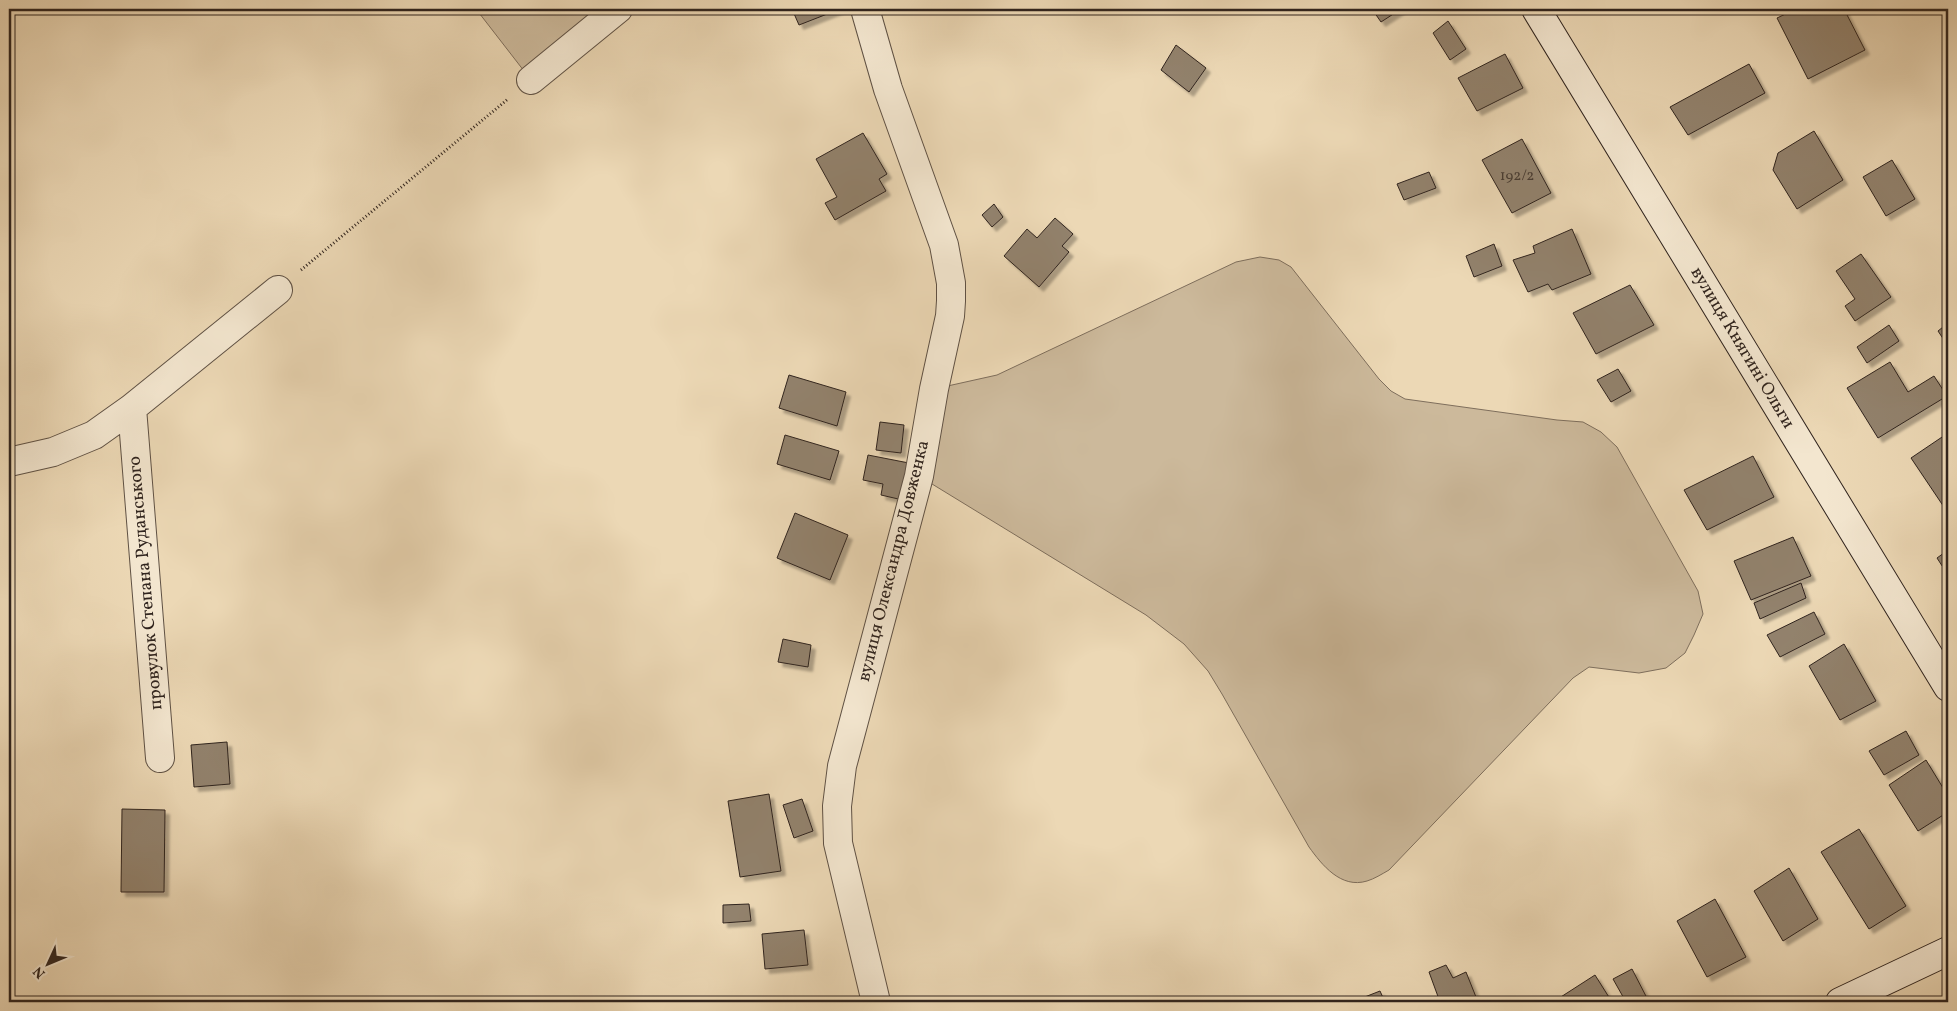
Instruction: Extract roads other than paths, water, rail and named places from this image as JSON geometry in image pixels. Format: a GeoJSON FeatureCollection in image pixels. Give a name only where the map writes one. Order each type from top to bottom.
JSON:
{"type":"FeatureCollection","features":[{"type":"Feature","properties":{"kind":"street"},"geometry":{"type":"LineString","coordinates":[[531,80],[618,9]]}},
{"type":"Feature","properties":{"kind":"street","name":"вулиця Олександра Довженка"},"geometry":{"type":"LineString","coordinates":[[865,9],[888,89],[944,245],[951,284],[950,316],[934,389],[919,476],[842,766],[836,806],[838,843],[876,1002]]}},
{"type":"Feature","properties":{"kind":"street","name":"вулиця Княгині Ольги"},"geometry":{"type":"LineString","coordinates":[[1536,9],[1948,687]]}},
{"type":"Feature","properties":{"kind":"street"},"geometry":{"type":"LineString","coordinates":[[9,462],[53,452],[94,435],[132,408],[278,290]]}},
{"type":"Feature","properties":{"kind":"street","name":"провулок Степана Руданського"},"geometry":{"type":"LineString","coordinates":[[132,408],[160,758]]}},
{"type":"Feature","properties":{"kind":"street"},"geometry":{"type":"LineString","coordinates":[[1840,1002],[1948,951]]}}]}
